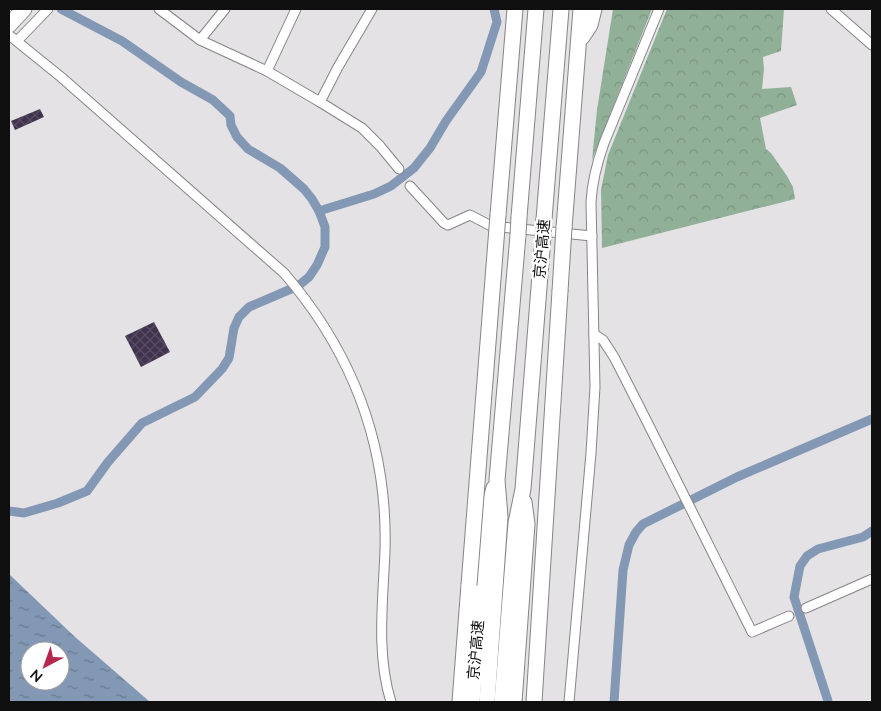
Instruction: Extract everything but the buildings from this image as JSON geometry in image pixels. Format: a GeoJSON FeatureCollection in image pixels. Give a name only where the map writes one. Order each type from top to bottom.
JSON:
{"type":"FeatureCollection","features":[{"type":"Feature","properties":{"kind":"highway"},"geometry":{"type":"LineString","coordinates":[[9,24],[24,9]]}},
{"type":"Feature","properties":{"kind":"highway"},"geometry":{"type":"LineString","coordinates":[[460,702],[515,9]]}},
{"type":"Feature","properties":{"kind":"highway","name":"京沪高速"},"geometry":{"type":"LineString","coordinates":[[487,702],[500,516],[497,480],[536,9]]}},
{"type":"Feature","properties":{"kind":"highway","name":"京沪高速"},"geometry":{"type":"LineString","coordinates":[[502,702],[516,523],[522,488],[561,9]]}},
{"type":"Feature","properties":{"kind":"highway"},"geometry":{"type":"LineString","coordinates":[[534,702],[564,228],[581,9]]}},
{"type":"Feature","properties":{"kind":"highway"},"geometry":{"type":"LineString","coordinates":[[579,42],[590,25],[594,9]]}},
{"type":"Feature","properties":{"kind":"highway","name":"京沪高速"},"geometry":{"type":"LineString","coordinates":[[472,702],[487,515],[497,480]]}},
{"type":"Feature","properties":{"kind":"highway","name":"京沪高速"},"geometry":{"type":"LineString","coordinates":[[514,702],[527,524],[522,488]]}},
{"type":"Feature","properties":{"kind":"street"},"geometry":{"type":"LineString","coordinates":[[17,41],[48,9]]}},
{"type":"Feature","properties":{"kind":"street"},"geometry":{"type":"LineString","coordinates":[[159,9],[200,40],[268,71],[370,135],[399,169]]}},
{"type":"Feature","properties":{"kind":"street"},"geometry":{"type":"LineString","coordinates":[[200,40],[225,9]]}},
{"type":"Feature","properties":{"kind":"street"},"geometry":{"type":"LineString","coordinates":[[268,71],[296,9]]}},
{"type":"Feature","properties":{"kind":"street"},"geometry":{"type":"LineString","coordinates":[[320,102],[372,9]]}},
{"type":"Feature","properties":{"kind":"street"},"geometry":{"type":"LineString","coordinates":[[569,702],[595,387],[592,183],[596,165],[659,9]]}},
{"type":"Feature","properties":{"kind":"street"},"geometry":{"type":"LineString","coordinates":[[831,9],[872,45]]}},
{"type":"Feature","properties":{"kind":"street"},"geometry":{"type":"LineString","coordinates":[[9,35],[272,261],[301,293],[342,356],[358,390],[368,419],[382,481],[384,514],[383,662],[391,702]]}},
{"type":"Feature","properties":{"kind":"street"},"geometry":{"type":"LineString","coordinates":[[410,186],[444,224],[448,225],[470,215],[491,226],[592,236]]}},
{"type":"Feature","properties":{"kind":"street"},"geometry":{"type":"LineString","coordinates":[[594,334],[603,340],[614,357],[677,479],[696,523],[752,632],[789,616]]}},
{"type":"Feature","properties":{"kind":"street"},"geometry":{"type":"LineString","coordinates":[[806,608],[872,579]]}},
{"type":"Feature","properties":{"kind":"green space"},"geometry":{"type":"Polygon","coordinates":[[[613,9],[652,9],[592,160],[597,110],[613,9]]]}},
{"type":"Feature","properties":{"kind":"green space"},"geometry":{"type":"Polygon","coordinates":[[[667,9],[784,9],[781,51],[763,57],[762,89],[791,87],[797,105],[760,118],[766,149],[787,176],[793,187],[795,199],[602,248],[601,190],[608,155],[667,9]]]}},
{"type":"Feature","properties":{"kind":"water"},"geometry":{"type":"Polygon","coordinates":[[[9,574],[74,636],[150,702],[9,702],[9,574]]]}},
{"type":"Feature","properties":{"kind":"waterway"},"geometry":{"type":"LineString","coordinates":[[9,511],[24,513],[58,503],[87,491],[108,462],[142,423],[195,397],[222,369],[229,358],[234,328],[239,317],[249,307],[298,286],[309,277],[325,247],[325,227],[312,199],[304,189],[280,168],[248,149],[237,137],[231,125],[230,116],[213,100],[181,82],[122,41],[61,9]]}},
{"type":"Feature","properties":{"kind":"waterway"},"geometry":{"type":"LineString","coordinates":[[319,211],[374,194],[391,186],[414,168],[430,148],[446,121],[481,72],[497,22],[494,9]]}},
{"type":"Feature","properties":{"kind":"waterway"},"geometry":{"type":"LineString","coordinates":[[614,702],[623,570],[629,545],[643,524],[737,477],[872,419]]}},
{"type":"Feature","properties":{"kind":"waterway"},"geometry":{"type":"LineString","coordinates":[[828,701],[794,597],[800,566],[807,556],[818,549],[863,537],[872,531]]}}]}
